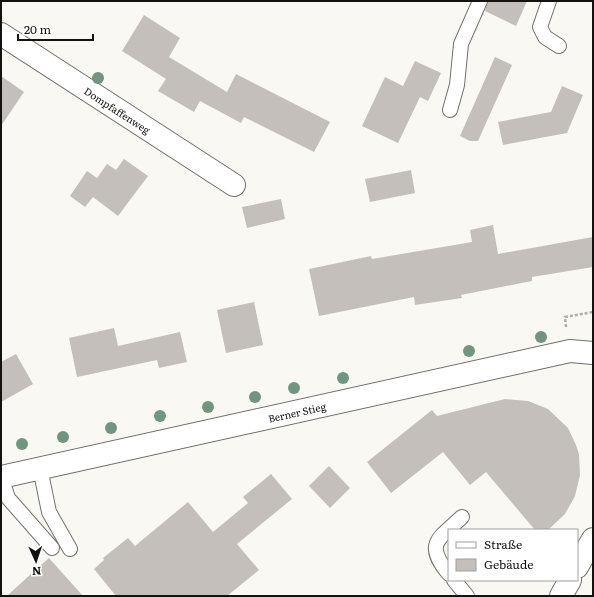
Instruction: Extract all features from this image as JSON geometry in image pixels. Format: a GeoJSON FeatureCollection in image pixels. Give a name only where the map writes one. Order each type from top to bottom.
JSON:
{"type":"FeatureCollection","features":[{"type":"Feature","properties":{"kind":"street","name":"Dompfaffenweg"},"geometry":{"type":"LineString","coordinates":[[1,34],[234,185]]}},
{"type":"Feature","properties":{"kind":"street","name":"Berner Stieg"},"geometry":{"type":"LineString","coordinates":[[1,477],[570,351],[593,352]]}},
{"type":"Feature","properties":{"kind":"street"},"geometry":{"type":"LineString","coordinates":[[578,565],[593,539]]}},
{"type":"Feature","properties":{"kind":"street"},"geometry":{"type":"LineString","coordinates":[[561,596],[569,581]]}},
{"type":"Feature","properties":{"kind":"lane"},"geometry":{"type":"LineString","coordinates":[[450,110],[457,84],[461,44],[480,1]]}},
{"type":"Feature","properties":{"kind":"lane"},"geometry":{"type":"LineString","coordinates":[[549,1],[540,27],[545,37],[559,46]]}},
{"type":"Feature","properties":{"kind":"lane"},"geometry":{"type":"LineString","coordinates":[[40,468],[49,512],[70,549]]}},
{"type":"Feature","properties":{"kind":"lane"},"geometry":{"type":"LineString","coordinates":[[1,477],[8,498],[52,548]]}},
{"type":"Feature","properties":{"kind":"lane"},"geometry":{"type":"LineString","coordinates":[[449,529],[462,517]]}},
{"type":"Feature","properties":{"kind":"lane"},"geometry":{"type":"LineString","coordinates":[[448,530],[437,540],[435,551],[441,564],[448,573]]}},
{"type":"Feature","properties":{"kind":"lane"},"geometry":{"type":"LineString","coordinates":[[455,581],[467,596]]}},
{"type":"Feature","properties":{"kind":"path"},"geometry":{"type":"LineString","coordinates":[[570,351],[565,317],[593,312]]}},
{"type":"Feature","properties":{"kind":"building"},"geometry":{"type":"Polygon","coordinates":[[[488,1],[527,1],[516,26],[485,11],[488,1]]]}},
{"type":"Feature","properties":{"kind":"building"},"geometry":{"type":"Polygon","coordinates":[[[144,15],[180,38],[169,57],[227,92],[236,74],[330,122],[314,152],[244,117],[241,123],[200,101],[194,112],[158,91],[166,79],[122,51],[144,15]]]}},
{"type":"Feature","properties":{"kind":"building"},"geometry":{"type":"Polygon","coordinates":[[[495,57],[512,65],[478,141],[470,141],[460,136],[495,57]]]}},
{"type":"Feature","properties":{"kind":"building"},"geometry":{"type":"Polygon","coordinates":[[[415,61],[441,73],[428,101],[420,97],[398,143],[362,126],[385,77],[403,86],[415,61]]]}},
{"type":"Feature","properties":{"kind":"building"},"geometry":{"type":"Polygon","coordinates":[[[1,76],[24,92],[1,126],[1,76]]]}},
{"type":"Feature","properties":{"kind":"building"},"geometry":{"type":"Polygon","coordinates":[[[562,86],[583,95],[567,133],[503,145],[498,122],[551,112],[562,86]]]}},
{"type":"Feature","properties":{"kind":"building"},"geometry":{"type":"Polygon","coordinates":[[[124,159],[148,176],[118,216],[93,197],[85,207],[70,196],[87,171],[97,178],[107,164],[116,170],[124,159]]]}},
{"type":"Feature","properties":{"kind":"building"},"geometry":{"type":"Polygon","coordinates":[[[411,170],[415,193],[370,202],[365,179],[411,170]]]}},
{"type":"Feature","properties":{"kind":"building"},"geometry":{"type":"Polygon","coordinates":[[[281,199],[285,219],[247,228],[242,207],[281,199]]]}},
{"type":"Feature","properties":{"kind":"building"},"geometry":{"type":"Polygon","coordinates":[[[493,225],[498,254],[593,237],[593,267],[532,277],[532,281],[461,295],[462,298],[415,305],[414,297],[319,316],[309,269],[371,256],[372,259],[472,242],[470,230],[493,225]]]}},
{"type":"Feature","properties":{"kind":"building"},"geometry":{"type":"Polygon","coordinates":[[[254,302],[263,345],[226,353],[217,310],[254,302]]]}},
{"type":"Feature","properties":{"kind":"building"},"geometry":{"type":"Polygon","coordinates":[[[114,328],[118,346],[180,332],[187,362],[159,368],[157,360],[77,377],[69,338],[114,328]]]}},
{"type":"Feature","properties":{"kind":"building"},"geometry":{"type":"Polygon","coordinates":[[[16,354],[33,384],[1,402],[1,362],[16,354]]]}},
{"type":"Feature","properties":{"kind":"building"},"geometry":{"type":"Polygon","coordinates":[[[505,399],[528,401],[548,409],[568,428],[579,454],[580,475],[575,496],[565,514],[549,529],[534,529],[486,472],[470,485],[443,452],[391,493],[367,462],[432,410],[437,416],[505,399]]]}},
{"type":"Feature","properties":{"kind":"building"},"geometry":{"type":"Polygon","coordinates":[[[329,466],[350,488],[330,508],[309,486],[329,466]]]}},
{"type":"Feature","properties":{"kind":"building"},"geometry":{"type":"Polygon","coordinates":[[[271,474],[292,499],[237,544],[259,570],[227,596],[116,596],[94,569],[104,560],[103,558],[128,538],[135,546],[188,502],[213,532],[248,503],[243,497],[271,474]]]}},
{"type":"Feature","properties":{"kind":"building"},"geometry":{"type":"Polygon","coordinates":[[[49,558],[83,596],[7,596],[33,572],[49,558]]]}}]}
